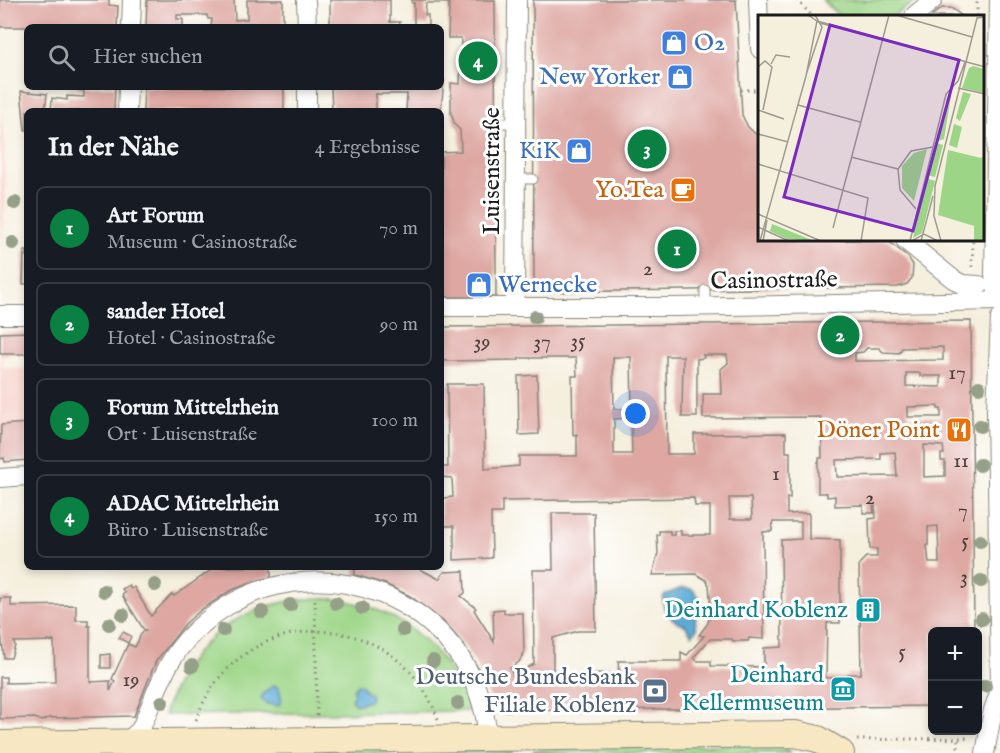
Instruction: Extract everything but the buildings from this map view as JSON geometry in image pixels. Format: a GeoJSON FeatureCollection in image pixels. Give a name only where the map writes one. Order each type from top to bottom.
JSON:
{"type":"FeatureCollection","features":[{"type":"Feature","properties":{"kind":"street"},"geometry":{"type":"LineString","coordinates":[[131,24],[132,0]]}},
{"type":"Feature","properties":{"kind":"street"},"geometry":{"type":"LineString","coordinates":[[306,0],[307,24]]}},
{"type":"Feature","properties":{"kind":"street","name":"Luisenstraße"},"geometry":{"type":"LineString","coordinates":[[516,306],[525,179],[516,123],[517,0]]}},
{"type":"Feature","properties":{"kind":"street"},"geometry":{"type":"LineString","coordinates":[[758,0],[759,15]]}},
{"type":"Feature","properties":{"kind":"street"},"geometry":{"type":"LineString","coordinates":[[915,15],[933,0]]}},
{"type":"Feature","properties":{"kind":"street"},"geometry":{"type":"LineString","coordinates":[[999,0],[994,273],[1000,299]]}},
{"type":"Feature","properties":{"kind":"street"},"geometry":{"type":"LineString","coordinates":[[127,108],[128,90]]}},
{"type":"Feature","properties":{"kind":"street"},"geometry":{"type":"LineString","coordinates":[[307,90],[307,108]]}},
{"type":"Feature","properties":{"kind":"street"},"geometry":{"type":"LineString","coordinates":[[907,242],[953,279],[962,284],[976,284]]}},
{"type":"Feature","properties":{"kind":"street","name":"Casinostraße"},"geometry":{"type":"LineString","coordinates":[[444,307],[705,298],[1000,299]]}},
{"type":"Feature","properties":{"kind":"street"},"geometry":{"type":"LineString","coordinates":[[0,315],[24,315]]}},
{"type":"Feature","properties":{"kind":"street"},"geometry":{"type":"LineString","coordinates":[[981,745],[1000,691],[996,410],[1000,318]]}},
{"type":"Feature","properties":{"kind":"street"},"geometry":{"type":"LineString","coordinates":[[0,478],[24,476]]}},
{"type":"Feature","properties":{"kind":"street"},"geometry":{"type":"LineString","coordinates":[[120,743],[140,730],[168,664],[185,641],[205,622],[232,603],[261,590],[315,574],[378,592],[402,603],[433,626],[454,649],[476,685],[486,718],[488,738]]}},
{"type":"Feature","properties":{"kind":"street"},"geometry":{"type":"LineString","coordinates":[[0,744],[120,743],[438,729],[529,745],[768,734],[807,735],[846,745]]}},
{"type":"Feature","properties":{"kind":"street"},"geometry":{"type":"LineString","coordinates":[[768,734],[790,742],[799,753]]}},
{"type":"Feature","properties":{"kind":"lane"},"geometry":{"type":"LineString","coordinates":[[495,123],[516,123]]}},
{"type":"Feature","properties":{"kind":"lane"},"geometry":{"type":"LineString","coordinates":[[411,748],[438,729]]}},
{"type":"Feature","properties":{"kind":"path"},"geometry":{"type":"LineString","coordinates":[[797,0],[811,15]]}},
{"type":"Feature","properties":{"kind":"path"},"geometry":{"type":"LineString","coordinates":[[741,90],[758,90]]}},
{"type":"Feature","properties":{"kind":"path"},"geometry":{"type":"LineString","coordinates":[[973,242],[976,284]]}},
{"type":"Feature","properties":{"kind":"path"},"geometry":{"type":"LineString","coordinates":[[315,574],[317,721]]}},
{"type":"Feature","properties":{"kind":"path"},"geometry":{"type":"LineString","coordinates":[[196,722],[214,683],[245,653],[284,635],[315,631],[337,632],[358,637],[396,658],[418,681],[429,699],[438,729]]}},
{"type":"Feature","properties":{"kind":"path"},"geometry":{"type":"LineString","coordinates":[[958,739],[958,753]]}},
{"type":"Feature","properties":{"kind":"path"},"geometry":{"type":"LineString","coordinates":[[846,745],[861,741],[958,739],[981,745]]}},
{"type":"Feature","properties":{"kind":"shaded area"},"geometry":{"type":"Polygon","coordinates":[[[0,110],[4,137],[6,196],[0,252],[0,110]]]}},
{"type":"Feature","properties":{"kind":"shaded area"},"geometry":{"type":"Polygon","coordinates":[[[0,333],[2,333],[2,367],[24,369],[24,460],[0,462],[0,333]]]}},
{"type":"Feature","properties":{"kind":"green space"},"geometry":{"type":"Polygon","coordinates":[[[823,0],[918,0],[895,15],[838,15],[823,0]]]}},
{"type":"Feature","properties":{"kind":"green space"},"geometry":{"type":"Polygon","coordinates":[[[325,598],[374,609],[396,619],[415,632],[447,666],[460,687],[470,711],[164,715],[188,664],[204,644],[224,628],[245,615],[269,606],[296,600],[325,598]]]}},
{"type":"Feature","properties":{"kind":"green space"},"geometry":{"type":"Polygon","coordinates":[[[776,743],[790,753],[532,753],[534,750],[776,743]]]}},
{"type":"Feature","properties":{"kind":"green space"},"geometry":{"type":"Polygon","coordinates":[[[326,745],[513,749],[512,753],[326,753],[326,745]]]}},
{"type":"Feature","properties":{"kind":"water"},"geometry":{"type":"Polygon","coordinates":[[[682,588],[692,589],[699,597],[695,621],[697,629],[692,635],[685,625],[671,618],[663,605],[664,595],[682,588]]]}},
{"type":"Feature","properties":{"kind":"water"},"geometry":{"type":"Polygon","coordinates":[[[357,684],[362,685],[365,691],[371,694],[371,698],[369,701],[355,705],[351,700],[353,689],[357,684]]]}},
{"type":"Feature","properties":{"kind":"water"},"geometry":{"type":"Polygon","coordinates":[[[274,685],[279,688],[282,700],[278,706],[265,703],[261,699],[263,694],[274,685]]]}},
{"type":"Feature","properties":{"kind":"place","name":"O2"},"geometry":{"type":"Point","coordinates":[674,43]}},
{"type":"Feature","properties":{"kind":"place","name":"ADAC Mittelrhein"},"geometry":{"type":"Point","coordinates":[478,61]}},
{"type":"Feature","properties":{"kind":"place","name":"New Yorker"},"geometry":{"type":"Point","coordinates":[680,77]}},
{"type":"Feature","properties":{"kind":"place","name":"Forum Mittelrhein"},"geometry":{"type":"Point","coordinates":[647,149]}},
{"type":"Feature","properties":{"kind":"place","name":"KiK"},"geometry":{"type":"Point","coordinates":[579,151]}},
{"type":"Feature","properties":{"kind":"place","name":"Yo.Tea"},"geometry":{"type":"Point","coordinates":[683,190]}},
{"type":"Feature","properties":{"kind":"place","name":"Art Forum"},"geometry":{"type":"Point","coordinates":[677,249]}},
{"type":"Feature","properties":{"kind":"place","name":"Wernecke"},"geometry":{"type":"Point","coordinates":[479,285]}},
{"type":"Feature","properties":{"kind":"place","name":"sander Hotel"},"geometry":{"type":"Point","coordinates":[840,335]}},
{"type":"Feature","properties":{"kind":"place","name":"Döner Point"},"geometry":{"type":"Point","coordinates":[959,430]}},
{"type":"Feature","properties":{"kind":"place","name":"Deinhard Koblenz"},"geometry":{"type":"Point","coordinates":[868,610]}},
{"type":"Feature","properties":{"kind":"place","name":"Deinhard Kellermuseum"},"geometry":{"type":"Point","coordinates":[843,689]}},
{"type":"Feature","properties":{"kind":"place","name":"Deutsche Bundesbank Filiale Koblenz"},"geometry":{"type":"Point","coordinates":[655,691]}}]}
